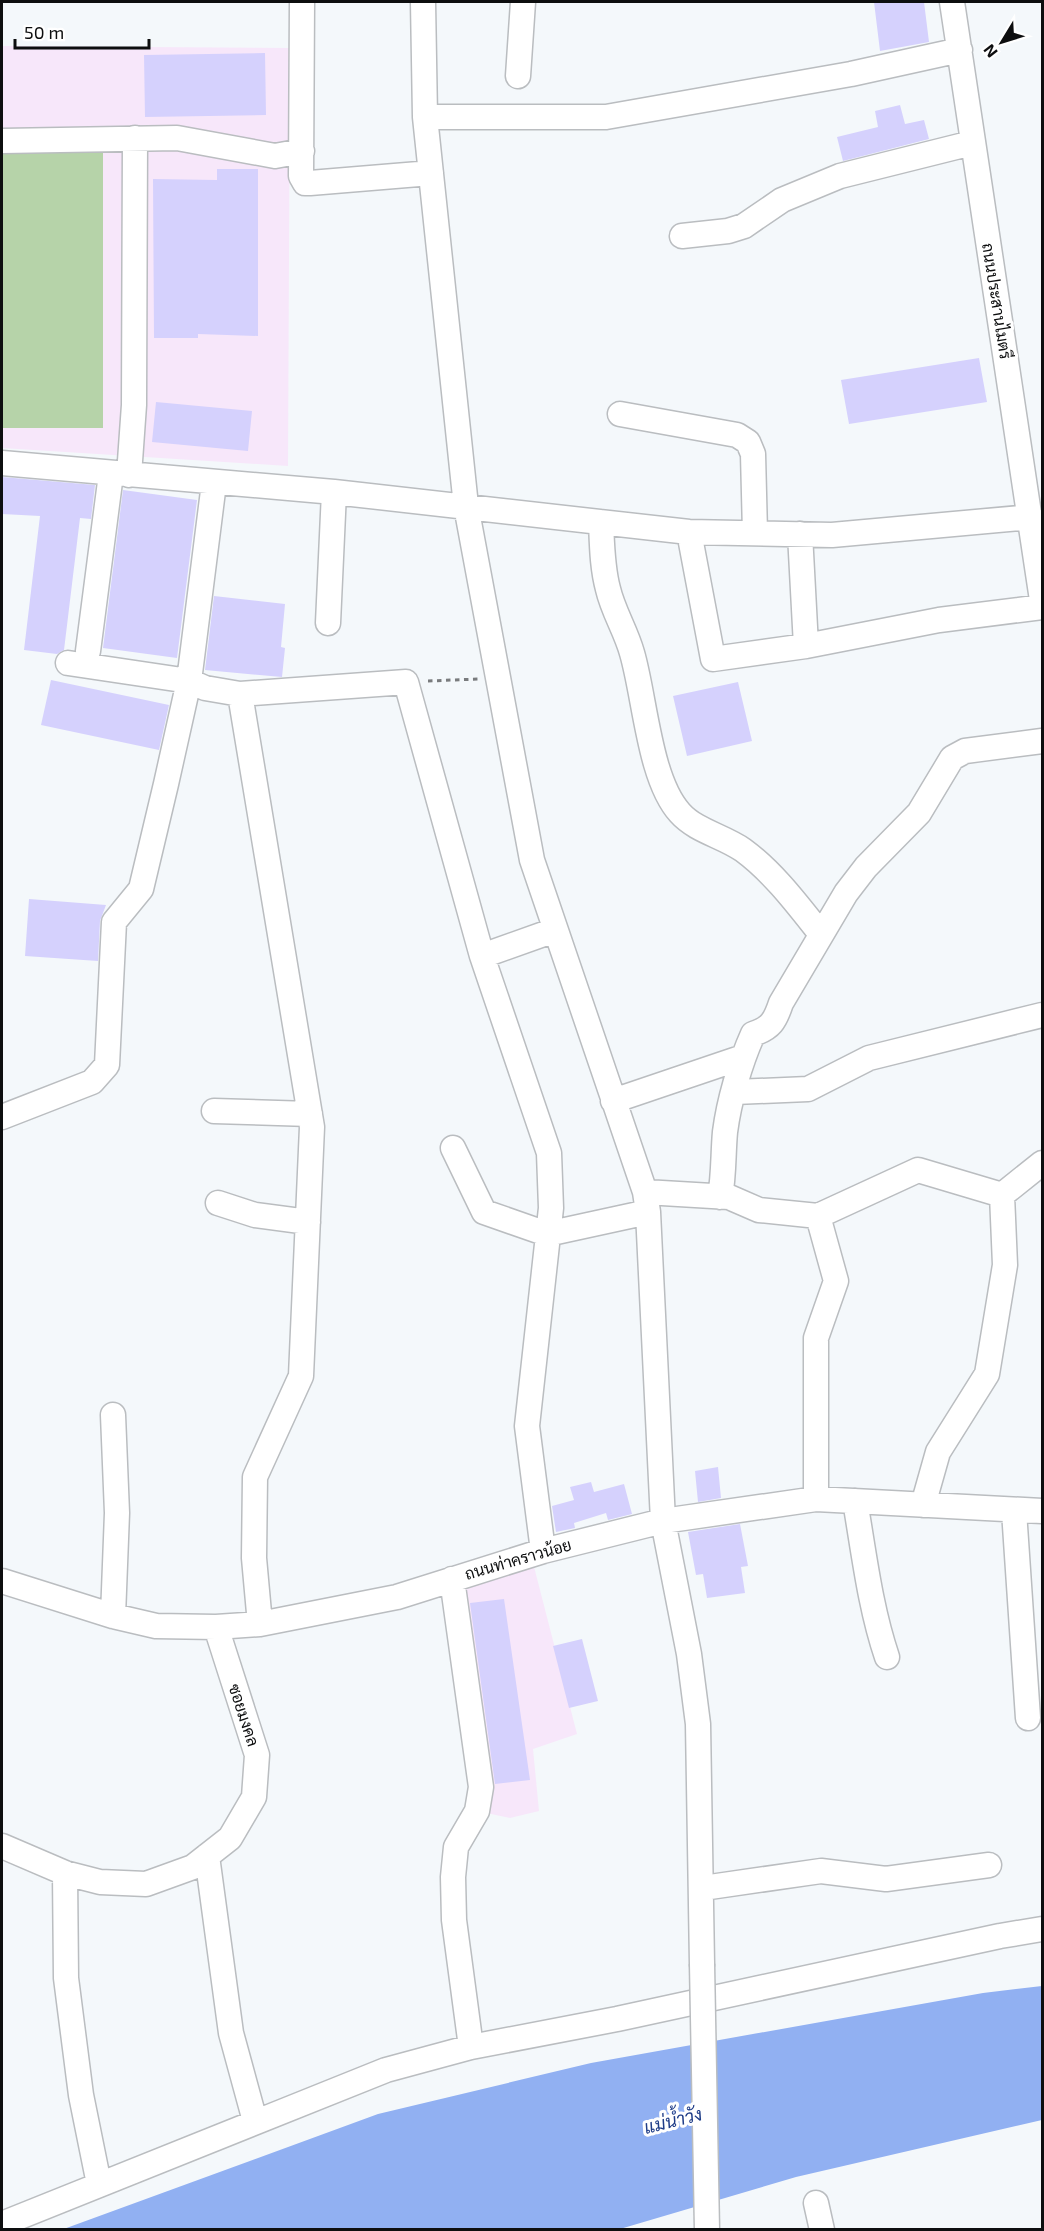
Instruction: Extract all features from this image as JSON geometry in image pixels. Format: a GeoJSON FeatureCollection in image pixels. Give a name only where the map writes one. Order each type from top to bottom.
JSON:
{"type":"FeatureCollection","features":[{"type":"Feature","properties":{"kind":"street"},"geometry":{"type":"LineString","coordinates":[[302,2],[301,176],[305,183],[431,173]]}},
{"type":"Feature","properties":{"kind":"street"},"geometry":{"type":"LineString","coordinates":[[423,2],[425,117],[466,506],[532,860],[646,1202],[663,1521],[689,1654],[698,1724],[703,1888],[702,1964],[707,2229]]}},
{"type":"Feature","properties":{"kind":"street"},"geometry":{"type":"LineString","coordinates":[[518,76],[523,2]]}},
{"type":"Feature","properties":{"kind":"street","name":"ถนนประสานไมตรี"},"geometry":{"type":"LineString","coordinates":[[952,2],[1042,600]]}},
{"type":"Feature","properties":{"kind":"street"},"geometry":{"type":"LineString","coordinates":[[425,117],[606,117],[851,74],[960,50]]}},
{"type":"Feature","properties":{"kind":"street"},"geometry":{"type":"LineString","coordinates":[[135,138],[134,405],[78,657],[189,681],[205,688],[240,694],[406,682],[482,956],[549,1152],[551,1208],[527,1426],[543,1551]]}},
{"type":"Feature","properties":{"kind":"street"},"geometry":{"type":"LineString","coordinates":[[2,141],[186,139],[275,156],[302,151]]}},
{"type":"Feature","properties":{"kind":"street"},"geometry":{"type":"LineString","coordinates":[[682,236],[728,231],[744,226],[782,200],[840,176],[972,142]]}},
{"type":"Feature","properties":{"kind":"street"},"geometry":{"type":"LineString","coordinates":[[620,414],[737,435],[748,442],[753,454],[755,533]]}},
{"type":"Feature","properties":{"kind":"street"},"geometry":{"type":"LineString","coordinates":[[2,463],[334,492],[689,532],[832,535],[1031,517]]}},
{"type":"Feature","properties":{"kind":"street"},"geometry":{"type":"LineString","coordinates":[[2,1117],[31,1103],[92,1082],[107,1065],[114,922],[141,889],[189,681],[214,483]]}},
{"type":"Feature","properties":{"kind":"street"},"geometry":{"type":"LineString","coordinates":[[328,623],[334,492]]}},
{"type":"Feature","properties":{"kind":"street"},"geometry":{"type":"LineString","coordinates":[[601,522],[602,555],[608,590],[632,653],[652,748],[664,783],[679,812],[693,825],[720,835],[744,850],[791,897],[820,933]]}},
{"type":"Feature","properties":{"kind":"street"},"geometry":{"type":"LineString","coordinates":[[689,532],[713,659],[806,646],[939,620],[1042,607]]}},
{"type":"Feature","properties":{"kind":"street"},"geometry":{"type":"LineString","coordinates":[[800,534],[806,646]]}},
{"type":"Feature","properties":{"kind":"street"},"geometry":{"type":"LineString","coordinates":[[240,694],[312,1127],[301,1376],[255,1478],[254,1558],[260,1624]]}},
{"type":"Feature","properties":{"kind":"street"},"geometry":{"type":"LineString","coordinates":[[720,1197],[725,1167],[725,1132],[743,1058],[753,1034],[767,1029],[776,1020],[781,1002],[820,933],[866,867],[919,813],[952,758],[965,751],[1042,741]]}},
{"type":"Feature","properties":{"kind":"street"},"geometry":{"type":"LineString","coordinates":[[482,956],[555,930]]}},
{"type":"Feature","properties":{"kind":"street"},"geometry":{"type":"LineString","coordinates":[[735,1092],[808,1089],[869,1058],[1042,1015]]}},
{"type":"Feature","properties":{"kind":"street"},"geometry":{"type":"LineString","coordinates":[[613,1101],[743,1058]]}},
{"type":"Feature","properties":{"kind":"street"},"geometry":{"type":"LineString","coordinates":[[214,1111],[310,1114]]}},
{"type":"Feature","properties":{"kind":"street"},"geometry":{"type":"LineString","coordinates":[[453,1148],[484,1212],[548,1234],[646,1202],[720,1197],[729,1197],[759,1210],[818,1216],[918,1170],[1002,1195]]}},
{"type":"Feature","properties":{"kind":"street"},"geometry":{"type":"LineString","coordinates":[[1002,1195],[1042,1163]]}},
{"type":"Feature","properties":{"kind":"street"},"geometry":{"type":"LineString","coordinates":[[923,1505],[938,1452],[987,1374],[1005,1265],[1002,1195]]}},
{"type":"Feature","properties":{"kind":"street"},"geometry":{"type":"LineString","coordinates":[[218,1203],[255,1215],[308,1222]]}},
{"type":"Feature","properties":{"kind":"street"},"geometry":{"type":"LineString","coordinates":[[816,1499],[816,1338],[836,1281],[818,1216]]}},
{"type":"Feature","properties":{"kind":"street"},"geometry":{"type":"LineString","coordinates":[[113,1415],[117,1514],[113,1616]]}},
{"type":"Feature","properties":{"kind":"street","name":"ถนนท่าคราวน้อย"},"geometry":{"type":"LineString","coordinates":[[2,1581],[113,1616],[156,1626],[216,1627],[260,1624],[397,1597],[543,1551],[663,1521],[816,1499],[1042,1511]]}},
{"type":"Feature","properties":{"kind":"street"},"geometry":{"type":"LineString","coordinates":[[855,1501],[872,1596],[887,1657]]}},
{"type":"Feature","properties":{"kind":"street"},"geometry":{"type":"LineString","coordinates":[[1014,1511],[1028,1718]]}},
{"type":"Feature","properties":{"kind":"street"},"geometry":{"type":"LineString","coordinates":[[452,1579],[481,1787],[477,1811],[456,1847],[453,1877],[454,1920],[471,2047]]}},
{"type":"Feature","properties":{"kind":"street","name":"ซอยมงคล"},"geometry":{"type":"LineString","coordinates":[[2,1846],[65,1873],[100,1882],[146,1884],[193,1867],[230,1838],[254,1797],[257,1755],[216,1627]]}},
{"type":"Feature","properties":{"kind":"street"},"geometry":{"type":"LineString","coordinates":[[207,1856],[231,2033],[255,2121]]}},
{"type":"Feature","properties":{"kind":"street"},"geometry":{"type":"LineString","coordinates":[[703,1888],[821,1871],[886,1880],[989,1865]]}},
{"type":"Feature","properties":{"kind":"street"},"geometry":{"type":"LineString","coordinates":[[65,1873],[66,1978],[81,2096],[99,2184]]}},
{"type":"Feature","properties":{"kind":"street"},"geometry":{"type":"LineString","coordinates":[[2,2224],[386,2070],[471,2047],[617,2019],[1000,1936],[1042,1929]]}},
{"type":"Feature","properties":{"kind":"street"},"geometry":{"type":"LineString","coordinates":[[816,2203],[822,2229]]}},
{"type":"Feature","properties":{"kind":"path"},"geometry":{"type":"LineString","coordinates":[[406,682],[498,678]]}},
{"type":"Feature","properties":{"kind":"shaded area"},"geometry":{"type":"Polygon","coordinates":[[[2,46],[290,48],[288,466],[2,448],[2,46]]]}},
{"type":"Feature","properties":{"kind":"shaded area"},"geometry":{"type":"Polygon","coordinates":[[[531,1555],[577,1734],[533,1749],[539,1811],[510,1818],[477,1811],[452,1579],[531,1555]]]}},
{"type":"Feature","properties":{"kind":"green space"},"geometry":{"type":"Polygon","coordinates":[[[2,144],[103,145],[103,428],[2,428],[2,144]]]}},
{"type":"Feature","properties":{"kind":"water","name":"แม่น้ำวัง"},"geometry":{"type":"Polygon","coordinates":[[[1042,1986],[1042,2120],[796,2177],[620,2229],[61,2230],[378,2114],[591,2063],[983,1993],[1042,1986]]]}},
{"type":"Feature","properties":{"kind":"building"},"geometry":{"type":"Polygon","coordinates":[[[874,2],[924,2],[929,42],[880,51],[874,2]]]}},
{"type":"Feature","properties":{"kind":"building"},"geometry":{"type":"Polygon","coordinates":[[[265,53],[266,115],[145,117],[144,55],[265,53]]]}},
{"type":"Feature","properties":{"kind":"building"},"geometry":{"type":"Polygon","coordinates":[[[900,105],[905,124],[924,120],[929,139],[843,161],[837,137],[878,127],[875,111],[900,105]]]}},
{"type":"Feature","properties":{"kind":"building"},"geometry":{"type":"Polygon","coordinates":[[[217,169],[258,169],[258,336],[198,334],[198,338],[154,338],[153,179],[217,180],[217,169]]]}},
{"type":"Feature","properties":{"kind":"building"},"geometry":{"type":"Polygon","coordinates":[[[979,358],[987,402],[849,424],[841,380],[979,358]]]}},
{"type":"Feature","properties":{"kind":"building"},"geometry":{"type":"Polygon","coordinates":[[[156,402],[252,411],[248,451],[152,442],[156,402]]]}},
{"type":"Feature","properties":{"kind":"building"},"geometry":{"type":"Polygon","coordinates":[[[2,477],[95,485],[91,519],[80,518],[64,650],[57,654],[24,650],[40,516],[2,514],[2,477]]]}},
{"type":"Feature","properties":{"kind":"building"},"geometry":{"type":"Polygon","coordinates":[[[123,490],[197,500],[177,658],[103,648],[123,490]]]}},
{"type":"Feature","properties":{"kind":"building"},"geometry":{"type":"Polygon","coordinates":[[[214,596],[285,604],[281,647],[285,648],[282,677],[205,670],[214,596]]]}},
{"type":"Feature","properties":{"kind":"building"},"geometry":{"type":"Polygon","coordinates":[[[51,680],[169,705],[159,750],[41,725],[51,680]]]}},
{"type":"Feature","properties":{"kind":"building"},"geometry":{"type":"Polygon","coordinates":[[[738,682],[752,741],[687,756],[673,696],[738,682]]]}},
{"type":"Feature","properties":{"kind":"building"},"geometry":{"type":"Polygon","coordinates":[[[29,899],[106,905],[100,921],[98,961],[25,956],[29,899]]]}},
{"type":"Feature","properties":{"kind":"building"},"geometry":{"type":"Polygon","coordinates":[[[718,1467],[721,1498],[698,1502],[695,1471],[718,1467]]]}},
{"type":"Feature","properties":{"kind":"building"},"geometry":{"type":"Polygon","coordinates":[[[591,1482],[594,1492],[624,1484],[632,1514],[608,1520],[606,1513],[574,1523],[575,1528],[556,1532],[552,1506],[574,1500],[570,1487],[591,1482]]]}},
{"type":"Feature","properties":{"kind":"building"},"geometry":{"type":"Polygon","coordinates":[[[740,1524],[748,1566],[741,1567],[745,1593],[707,1598],[703,1574],[696,1575],[688,1532],[740,1524]]]}},
{"type":"Feature","properties":{"kind":"building"},"geometry":{"type":"Polygon","coordinates":[[[504,1599],[530,1780],[495,1784],[470,1603],[504,1599]]]}},
{"type":"Feature","properties":{"kind":"building"},"geometry":{"type":"Polygon","coordinates":[[[582,1639],[598,1701],[569,1708],[553,1646],[582,1639]]]}}]}
